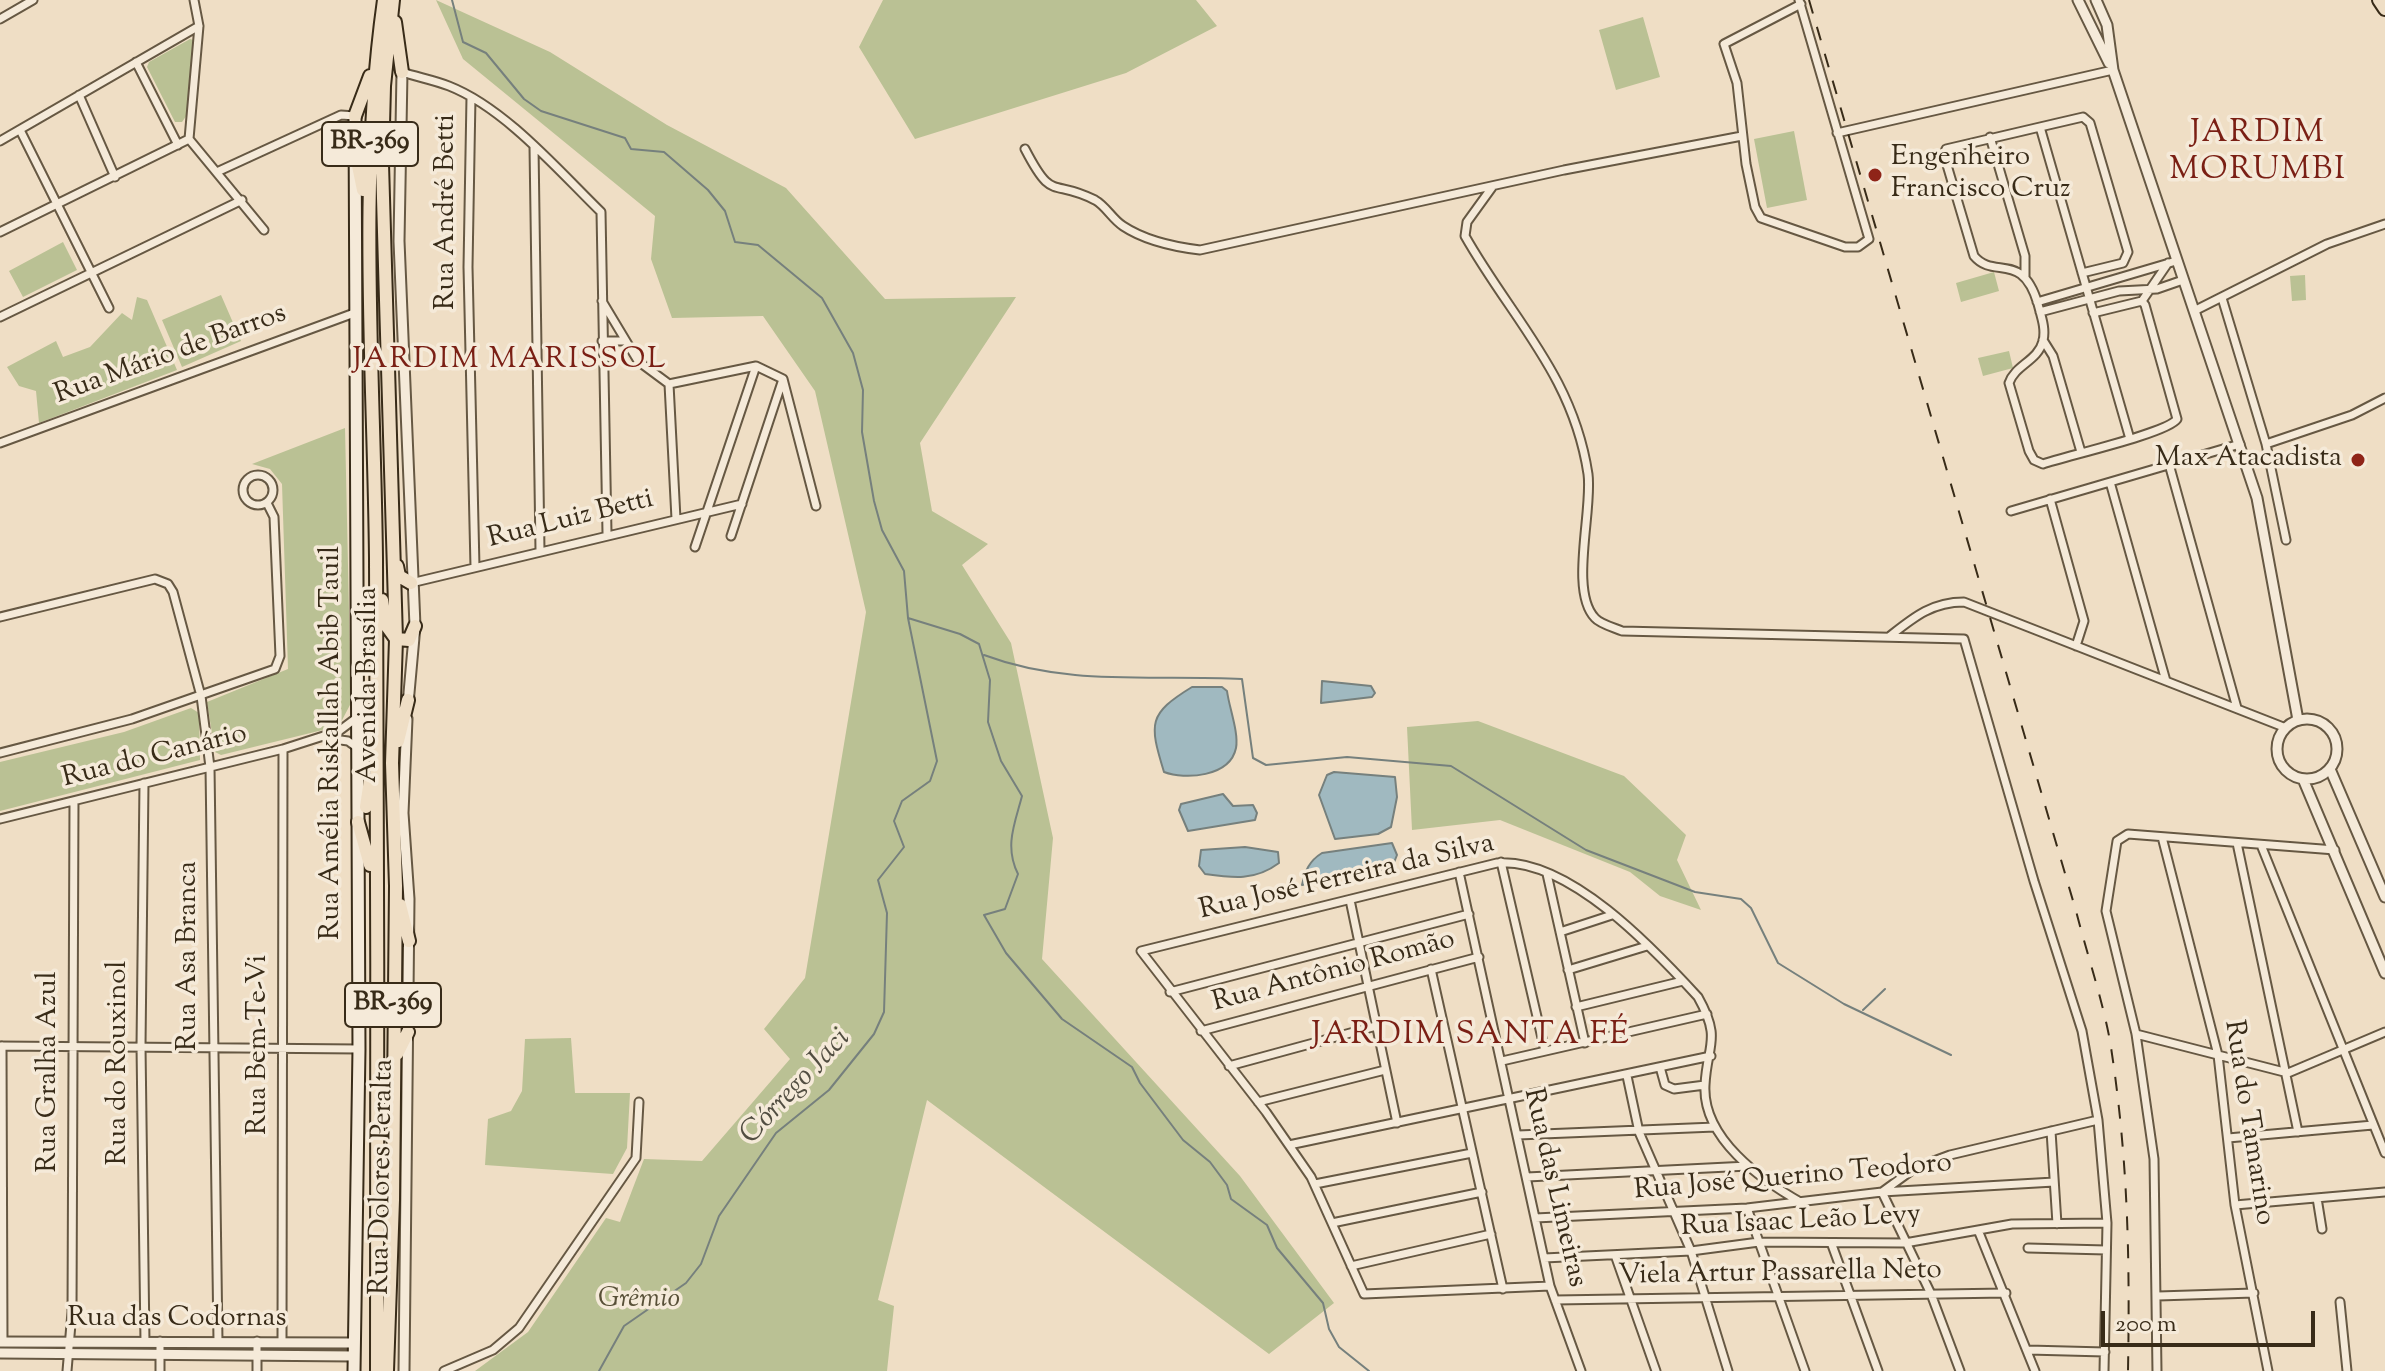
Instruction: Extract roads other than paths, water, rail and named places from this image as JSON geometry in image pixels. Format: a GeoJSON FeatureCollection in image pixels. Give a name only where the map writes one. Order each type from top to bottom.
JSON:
{"type":"FeatureCollection","features":[{"type":"Feature","properties":{"kind":"main road"},"geometry":{"type":"LineString","coordinates":[[2379,0],[2385,9]]}},
{"type":"Feature","properties":{"kind":"main road"},"geometry":{"type":"LineString","coordinates":[[390,1],[402,72]]}},
{"type":"Feature","properties":{"kind":"main road","name":"Avenida Brasília"},"geometry":{"type":"LineString","coordinates":[[377,1371],[377,929],[365,812],[377,734],[369,164],[376,58],[390,1]]}},
{"type":"Feature","properties":{"kind":"main road","name":"Avenida Brasília"},"geometry":{"type":"LineString","coordinates":[[387,1371],[393,1200],[396,886],[392,763],[396,639],[381,229],[384,86],[390,1]]}},
{"type":"Feature","properties":{"kind":"main road"},"geometry":{"type":"LineString","coordinates":[[355,116],[376,58]]}},
{"type":"Feature","properties":{"kind":"main road","name":"Rua Amélia Riskallah Abib Tauil"},"geometry":{"type":"LineString","coordinates":[[354,1371],[365,812],[355,746],[355,116]]}},
{"type":"Feature","properties":{"kind":"main road"},"geometry":{"type":"LineString","coordinates":[[354,146],[370,231]]}},
{"type":"Feature","properties":{"kind":"main road"},"geometry":{"type":"LineString","coordinates":[[394,527],[398,575],[411,583]]}},
{"type":"Feature","properties":{"kind":"main road"},"geometry":{"type":"LineString","coordinates":[[375,553],[386,625],[396,639],[409,640],[415,626]]}},
{"type":"Feature","properties":{"kind":"main road"},"geometry":{"type":"LineString","coordinates":[[392,763],[408,700]]}},
{"type":"Feature","properties":{"kind":"main road"},"geometry":{"type":"LineString","coordinates":[[377,929],[365,812],[383,817],[394,862]]}},
{"type":"Feature","properties":{"kind":"main road"},"geometry":{"type":"LineString","coordinates":[[396,886],[409,941]]}},
{"type":"Feature","properties":{"kind":"main road"},"geometry":{"type":"LineString","coordinates":[[392,1085],[397,1053],[408,1032]]}},
{"type":"Feature","properties":{"kind":"street"},"geometry":{"type":"LineString","coordinates":[[0,19],[33,0]]}},
{"type":"Feature","properties":{"kind":"street"},"geometry":{"type":"LineString","coordinates":[[194,0],[199,26],[189,139],[219,171],[264,230]]}},
{"type":"Feature","properties":{"kind":"street"},"geometry":{"type":"LineString","coordinates":[[2078,0],[2113,70]]}},
{"type":"Feature","properties":{"kind":"street"},"geometry":{"type":"LineString","coordinates":[[2096,0],[2107,25],[2113,70],[2172,262],[2183,280],[2257,498],[2298,720]]}},
{"type":"Feature","properties":{"kind":"street"},"geometry":{"type":"LineString","coordinates":[[1800,2],[1869,239],[1858,247],[1845,247],[1761,218],[1755,207],[1742,136],[1737,83],[1724,44],[1800,2]]}},
{"type":"Feature","properties":{"kind":"street"},"geometry":{"type":"LineString","coordinates":[[0,141],[199,26]]}},
{"type":"Feature","properties":{"kind":"street"},"geometry":{"type":"LineString","coordinates":[[136,62],[178,145]]}},
{"type":"Feature","properties":{"kind":"street"},"geometry":{"type":"LineString","coordinates":[[1837,133],[2113,70]]}},
{"type":"Feature","properties":{"kind":"street"},"geometry":{"type":"LineString","coordinates":[[402,72],[450,86],[471,97],[534,147],[601,212],[607,533]]}},
{"type":"Feature","properties":{"kind":"street","name":"Rua Dolores Peralta"},"geometry":{"type":"LineString","coordinates":[[402,72],[399,241],[415,626],[403,813],[409,941],[404,1371]]}},
{"type":"Feature","properties":{"kind":"street"},"geometry":{"type":"LineString","coordinates":[[79,95],[115,177]]}},
{"type":"Feature","properties":{"kind":"street","name":"Rua André Betti"},"geometry":{"type":"LineString","coordinates":[[471,97],[468,267],[475,567]]}},
{"type":"Feature","properties":{"kind":"street"},"geometry":{"type":"LineString","coordinates":[[219,171],[341,115],[355,116]]}},
{"type":"Feature","properties":{"kind":"street"},"geometry":{"type":"LineString","coordinates":[[2025,277],[2015,270],[1981,262],[1974,256],[1944,155],[1950,146],[2088,119],[2128,256],[2123,263],[2082,273]]}},
{"type":"Feature","properties":{"kind":"street"},"geometry":{"type":"LineString","coordinates":[[2040,127],[2130,439]]}},
{"type":"Feature","properties":{"kind":"street"},"geometry":{"type":"LineString","coordinates":[[20,130],[109,308]]}},
{"type":"Feature","properties":{"kind":"street"},"geometry":{"type":"LineString","coordinates":[[1025,149],[1041,180],[1057,190],[1100,203],[1124,227],[1176,247],[1200,250],[1742,136]]}},
{"type":"Feature","properties":{"kind":"street"},"geometry":{"type":"LineString","coordinates":[[1990,137],[2025,256],[2025,277],[2040,312],[2043,340],[2053,356],[2081,452]]}},
{"type":"Feature","properties":{"kind":"street"},"geometry":{"type":"LineString","coordinates":[[0,232],[189,139]]}},
{"type":"Feature","properties":{"kind":"street"},"geometry":{"type":"LineString","coordinates":[[534,147],[540,550]]}},
{"type":"Feature","properties":{"kind":"street"},"geometry":{"type":"LineString","coordinates":[[1493,186],[1467,222],[1465,236],[1534,339],[1571,404],[1588,476],[1584,598],[1595,620],[1622,631],[1964,639],[2034,881],[2082,1031],[2098,1120],[2107,1223],[2104,1371]]}},
{"type":"Feature","properties":{"kind":"street"},"geometry":{"type":"LineString","coordinates":[[0,317],[242,200]]}},
{"type":"Feature","properties":{"kind":"street"},"geometry":{"type":"LineString","coordinates":[[2194,311],[2327,244],[2385,224]]}},
{"type":"Feature","properties":{"kind":"street"},"geometry":{"type":"LineString","coordinates":[[2037,302],[2172,262]]}},
{"type":"Feature","properties":{"kind":"street"},"geometry":{"type":"LineString","coordinates":[[2093,313],[2142,301],[2172,262]]}},
{"type":"Feature","properties":{"kind":"street"},"geometry":{"type":"LineString","coordinates":[[2117,279],[2119,291]]}},
{"type":"Feature","properties":{"kind":"street"},"geometry":{"type":"LineString","coordinates":[[2040,312],[2119,291],[2149,290],[2183,280]]}},
{"type":"Feature","properties":{"kind":"street"},"geometry":{"type":"LineString","coordinates":[[2222,298],[2266,444],[2286,540]]}},
{"type":"Feature","properties":{"kind":"street"},"geometry":{"type":"LineString","coordinates":[[601,299],[638,361],[669,384],[756,366],[783,379],[816,506]]}},
{"type":"Feature","properties":{"kind":"street"},"geometry":{"type":"LineString","coordinates":[[2043,340],[2036,356],[2011,376],[2009,383],[2034,460],[2043,464],[2172,426],[2177,419],[2142,301]]}},
{"type":"Feature","properties":{"kind":"street","name":"Rua Mário de Barros"},"geometry":{"type":"LineString","coordinates":[[0,443],[357,312]]}},
{"type":"Feature","properties":{"kind":"street"},"geometry":{"type":"LineString","coordinates":[[602,341],[624,341]]}},
{"type":"Feature","properties":{"kind":"street"},"geometry":{"type":"LineString","coordinates":[[695,547],[756,366]]}},
{"type":"Feature","properties":{"kind":"street"},"geometry":{"type":"LineString","coordinates":[[731,536],[783,379]]}},
{"type":"Feature","properties":{"kind":"street"},"geometry":{"type":"LineString","coordinates":[[669,384],[676,519]]}},
{"type":"Feature","properties":{"kind":"street"},"geometry":{"type":"LineString","coordinates":[[2266,444],[2352,415],[2385,398]]}},
{"type":"Feature","properties":{"kind":"street"},"geometry":{"type":"LineString","coordinates":[[2011,511],[2240,444]]}},
{"type":"Feature","properties":{"kind":"street"},"geometry":{"type":"LineString","coordinates":[[2169,464],[2237,708]]}},
{"type":"Feature","properties":{"kind":"street"},"geometry":{"type":"LineString","coordinates":[[260,475],[269,479],[274,489],[267,503],[258,506],[245,499],[243,485],[250,477],[260,475]]}},
{"type":"Feature","properties":{"kind":"street"},"geometry":{"type":"LineString","coordinates":[[2110,482],[2166,681]]}},
{"type":"Feature","properties":{"kind":"street"},"geometry":{"type":"LineString","coordinates":[[2050,499],[2084,621],[2076,646]]}},
{"type":"Feature","properties":{"kind":"street"},"geometry":{"type":"LineString","coordinates":[[0,753],[132,719],[277,666],[280,656],[274,517],[267,503]]}},
{"type":"Feature","properties":{"kind":"street","name":"Rua Luiz Betti"},"geometry":{"type":"LineString","coordinates":[[411,583],[607,533],[742,504]]}},
{"type":"Feature","properties":{"kind":"street","name":"Rua Asa Branca"},"geometry":{"type":"LineString","coordinates":[[0,617],[162,579],[173,592],[201,696],[210,767],[218,1341]]}},
{"type":"Feature","properties":{"kind":"street"},"geometry":{"type":"LineString","coordinates":[[1889,637],[1919,613],[1943,602],[1964,602],[2286,728]]}},
{"type":"Feature","properties":{"kind":"street","name":"Rua do Canário"},"geometry":{"type":"LineString","coordinates":[[0,819],[283,749],[339,731],[355,719]]}},
{"type":"Feature","properties":{"kind":"street"},"geometry":{"type":"LineString","coordinates":[[2298,720],[2317,721],[2332,733],[2337,751],[2330,769],[2315,778],[2303,779],[2286,771],[2277,754],[2280,736],[2298,720]]}},
{"type":"Feature","properties":{"kind":"street"},"geometry":{"type":"LineString","coordinates":[[320,738],[342,739],[355,746]]}},
{"type":"Feature","properties":{"kind":"street","name":"Rua Bem-Te-Vi"},"geometry":{"type":"LineString","coordinates":[[282,1341],[283,749]]}},
{"type":"Feature","properties":{"kind":"street"},"geometry":{"type":"LineString","coordinates":[[2330,769],[2385,897]]}},
{"type":"Feature","properties":{"kind":"street"},"geometry":{"type":"LineString","coordinates":[[2303,779],[2385,973]]}},
{"type":"Feature","properties":{"kind":"street","name":"Rua do Rouxinol"},"geometry":{"type":"LineString","coordinates":[[144,783],[141,1046],[145,1342]]}},
{"type":"Feature","properties":{"kind":"street","name":"Rua Gralha Azul"},"geometry":{"type":"LineString","coordinates":[[67,1371],[72,1312],[74,801]]}},
{"type":"Feature","properties":{"kind":"street"},"geometry":{"type":"LineString","coordinates":[[2157,1371],[2154,1159],[2136,1034],[2106,911],[2120,836],[2335,850]]}},
{"type":"Feature","properties":{"kind":"street","name":"Rua do Tamarino"},"geometry":{"type":"LineString","coordinates":[[2162,837],[2218,1055],[2235,1205],[2267,1371]]}},
{"type":"Feature","properties":{"kind":"street"},"geometry":{"type":"LineString","coordinates":[[2237,843],[2288,1073],[2298,1132]]}},
{"type":"Feature","properties":{"kind":"street"},"geometry":{"type":"LineString","coordinates":[[2261,845],[2385,1153]]}},
{"type":"Feature","properties":{"kind":"street"},"geometry":{"type":"LineString","coordinates":[[1501,862],[1545,1051]]}},
{"type":"Feature","properties":{"kind":"street","name":"Rua José Ferreira da Silva"},"geometry":{"type":"LineString","coordinates":[[1170,992],[1141,951],[1501,862],[1520,864],[1587,894],[1647,946],[1698,997],[1707,1014],[1714,1044],[1705,1085],[1706,1101],[1715,1127],[1748,1166],[1772,1187],[1802,1203]]}},
{"type":"Feature","properties":{"kind":"street","name":"Rua das Limeiras"},"geometry":{"type":"LineString","coordinates":[[1459,872],[1550,1286],[1581,1371]]}},
{"type":"Feature","properties":{"kind":"street"},"geometry":{"type":"LineString","coordinates":[[1547,874],[1585,1043]]}},
{"type":"Feature","properties":{"kind":"street"},"geometry":{"type":"LineString","coordinates":[[1350,900],[1397,1123]]}},
{"type":"Feature","properties":{"kind":"street"},"geometry":{"type":"LineString","coordinates":[[1469,914],[1170,992],[1258,1102],[1315,1184],[1364,1294],[1550,1286]]}},
{"type":"Feature","properties":{"kind":"street"},"geometry":{"type":"LineString","coordinates":[[1560,932],[1612,915]]}},
{"type":"Feature","properties":{"kind":"street"},"geometry":{"type":"LineString","coordinates":[[1568,970],[1647,946]]}},
{"type":"Feature","properties":{"kind":"street","name":"Rua Antônio Romão"},"geometry":{"type":"LineString","coordinates":[[1201,1031],[1479,957]]}},
{"type":"Feature","properties":{"kind":"street"},"geometry":{"type":"LineString","coordinates":[[1431,969],[1503,1289]]}},
{"type":"Feature","properties":{"kind":"street"},"geometry":{"type":"LineString","coordinates":[[1576,1007],[1683,981]]}},
{"type":"Feature","properties":{"kind":"street"},"geometry":{"type":"LineString","coordinates":[[1502,1061],[1707,1014]]}},
{"type":"Feature","properties":{"kind":"street"},"geometry":{"type":"LineString","coordinates":[[1229,1066],[1376,1026]]}},
{"type":"Feature","properties":{"kind":"street"},"geometry":{"type":"LineString","coordinates":[[2136,1034],[2288,1073],[2385,1032]]}},
{"type":"Feature","properties":{"kind":"street"},"geometry":{"type":"LineString","coordinates":[[2,1342],[1,1046],[359,1049]]}},
{"type":"Feature","properties":{"kind":"street"},"geometry":{"type":"LineString","coordinates":[[1289,1145],[1711,1056]]}},
{"type":"Feature","properties":{"kind":"street"},"geometry":{"type":"LineString","coordinates":[[1660,1067],[1665,1085],[1674,1089],[1705,1085]]}},
{"type":"Feature","properties":{"kind":"street"},"geometry":{"type":"LineString","coordinates":[[1258,1102],[1385,1070]]}},
{"type":"Feature","properties":{"kind":"street"},"geometry":{"type":"LineString","coordinates":[[1627,1076],[1639,1132],[1691,1251],[1728,1371]]}},
{"type":"Feature","properties":{"kind":"street"},"geometry":{"type":"LineString","coordinates":[[444,1371],[493,1350],[519,1328],[636,1158],[639,1102]]}},
{"type":"Feature","properties":{"kind":"street"},"geometry":{"type":"LineString","coordinates":[[1960,1371],[1931,1294],[1882,1192],[1927,1164],[2098,1120]]}},
{"type":"Feature","properties":{"kind":"street"},"geometry":{"type":"LineString","coordinates":[[2228,1138],[2373,1125]]}},
{"type":"Feature","properties":{"kind":"street"},"geometry":{"type":"LineString","coordinates":[[1518,1135],[1715,1127]]}},
{"type":"Feature","properties":{"kind":"street"},"geometry":{"type":"LineString","coordinates":[[2051,1131],[2057,1224]]}},
{"type":"Feature","properties":{"kind":"street"},"geometry":{"type":"LineString","coordinates":[[1315,1184],[1472,1153]]}},
{"type":"Feature","properties":{"kind":"street"},"geometry":{"type":"LineString","coordinates":[[1527,1177],[1748,1166]]}},
{"type":"Feature","properties":{"kind":"street","name":"Rua José Querino Teodoro"},"geometry":{"type":"LineString","coordinates":[[1535,1218],[1747,1208],[1882,1192],[2054,1182]]}},
{"type":"Feature","properties":{"kind":"street"},"geometry":{"type":"LineString","coordinates":[[1332,1223],[1482,1192]]}},
{"type":"Feature","properties":{"kind":"street"},"geometry":{"type":"LineString","coordinates":[[2235,1205],[2385,1192]]}},
{"type":"Feature","properties":{"kind":"street"},"geometry":{"type":"LineString","coordinates":[[2317,1198],[2322,1229]]}},
{"type":"Feature","properties":{"kind":"street"},"geometry":{"type":"LineString","coordinates":[[1747,1208],[1805,1371]]}},
{"type":"Feature","properties":{"kind":"street","name":"Rua Isaac Leão Levy"},"geometry":{"type":"LineString","coordinates":[[1544,1258],[1691,1251],[1759,1242],[1832,1245],[1905,1243],[2012,1224],[2107,1223]]}},
{"type":"Feature","properties":{"kind":"street"},"geometry":{"type":"LineString","coordinates":[[1978,1230],[2035,1371]]}},
{"type":"Feature","properties":{"kind":"street"},"geometry":{"type":"LineString","coordinates":[[1351,1266],[1491,1234]]}},
{"type":"Feature","properties":{"kind":"street"},"geometry":{"type":"LineString","coordinates":[[1832,1245],[1878,1371]]}},
{"type":"Feature","properties":{"kind":"street"},"geometry":{"type":"LineString","coordinates":[[2028,1248],[2106,1250]]}},
{"type":"Feature","properties":{"kind":"street"},"geometry":{"type":"LineString","coordinates":[[1615,1255],[1656,1371]]}},
{"type":"Feature","properties":{"kind":"street","name":"Viela Artur Passarella Neto"},"geometry":{"type":"LineString","coordinates":[[1555,1300],[2006,1293]]}},
{"type":"Feature","properties":{"kind":"street"},"geometry":{"type":"LineString","coordinates":[[2158,1296],[2254,1293]]}},
{"type":"Feature","properties":{"kind":"street"},"geometry":{"type":"LineString","coordinates":[[2340,1302],[2347,1371]]}},
{"type":"Feature","properties":{"kind":"street"},"geometry":{"type":"LineString","coordinates":[[160,1341],[160,1371]]}},
{"type":"Feature","properties":{"kind":"street","name":"Rua das Codornas"},"geometry":{"type":"LineString","coordinates":[[0,1353],[160,1341],[354,1343]]}},
{"type":"Feature","properties":{"kind":"street"},"geometry":{"type":"LineString","coordinates":[[257,1341],[257,1371]]}},
{"type":"Feature","properties":{"kind":"street","name":"Rua das Codornas"},"geometry":{"type":"LineString","coordinates":[[2,1342],[131,1354],[354,1356]]}},
{"type":"Feature","properties":{"kind":"street"},"geometry":{"type":"LineString","coordinates":[[131,1342],[131,1354]]}},
{"type":"Feature","properties":{"kind":"street"},"geometry":{"type":"LineString","coordinates":[[2028,1350],[2105,1352]]}},
{"type":"Feature","properties":{"kind":"water"},"geometry":{"type":"Polygon","coordinates":[[[1322,681],[1371,686],[1375,693],[1372,697],[1321,703],[1322,681]]]}},
{"type":"Feature","properties":{"kind":"water"},"geometry":{"type":"Polygon","coordinates":[[[1192,687],[1222,687],[1227,691],[1236,748],[1225,765],[1206,774],[1183,776],[1164,772],[1156,742],[1156,721],[1167,705],[1192,687]]]}},
{"type":"Feature","properties":{"kind":"water"},"geometry":{"type":"Polygon","coordinates":[[[1334,772],[1395,777],[1397,797],[1391,827],[1378,834],[1335,839],[1319,795],[1327,775],[1334,772]]]}},
{"type":"Feature","properties":{"kind":"water"},"geometry":{"type":"Polygon","coordinates":[[[1223,794],[1233,806],[1253,805],[1257,813],[1255,820],[1188,831],[1179,810],[1181,804],[1223,794]]]}},
{"type":"Feature","properties":{"kind":"water"},"geometry":{"type":"Polygon","coordinates":[[[1392,843],[1397,855],[1393,865],[1302,885],[1308,867],[1322,853],[1392,843]]]}},
{"type":"Feature","properties":{"kind":"water"},"geometry":{"type":"Polygon","coordinates":[[[1245,847],[1278,852],[1279,863],[1261,873],[1244,877],[1205,874],[1199,866],[1201,850],[1245,847]]]}},
{"type":"Feature","properties":{"kind":"waterway"},"geometry":{"type":"LineString","coordinates":[[452,0],[463,42],[486,53],[524,99],[541,111],[625,138],[631,149],[664,152],[708,190],[725,211],[735,242],[758,245],[822,298],[853,353],[863,390],[862,432],[874,501],[882,530],[904,571],[908,618],[960,634],[979,644],[990,680],[988,722],[1001,761],[1022,796],[1011,844],[1018,874],[1005,909],[984,915],[1006,953],[1062,1019],[1132,1067],[1140,1083],[1183,1140],[1210,1162],[1227,1185],[1231,1199],[1267,1225],[1277,1248],[1323,1303],[1329,1329],[1339,1347],[1369,1371]]}},
{"type":"Feature","properties":{"kind":"waterway","name":"Córrego Jaci"},"geometry":{"type":"LineString","coordinates":[[599,1371],[624,1326],[686,1283],[701,1264],[719,1216],[776,1133],[829,1090],[874,1034],[884,1012],[887,913],[878,880],[904,847],[894,821],[902,801],[930,781],[937,761],[908,618]]}},
{"type":"Feature","properties":{"kind":"waterway"},"geometry":{"type":"LineString","coordinates":[[984,655],[1048,672],[1080,675],[1242,679],[1253,758],[1266,765],[1347,757],[1451,766],[1586,850],[1695,892],[1741,899],[1751,908],[1778,963],[1844,1004],[1951,1055]]}},
{"type":"Feature","properties":{"kind":"waterway"},"geometry":{"type":"LineString","coordinates":[[1863,1010],[1885,989]]}},
{"type":"Feature","properties":{"kind":"railway"},"geometry":{"type":"LineString","coordinates":[[1809,0],[2107,1025],[2124,1165],[2129,1287],[2128,1371]]}},
{"type":"Feature","properties":{"kind":"place","name":"Engenheiro Francisco Cruz"},"geometry":{"type":"Point","coordinates":[1875,175]}},
{"type":"Feature","properties":{"kind":"place","name":"Max Atacadista"},"geometry":{"type":"Point","coordinates":[2358,460]}},
{"type":"Feature","properties":{"kind":"district","name":"JARDIM MORUMBI"},"geometry":{"type":"Point","coordinates":[2258,154]}},
{"type":"Feature","properties":{"kind":"district","name":"JARDIM MARISSOL"},"geometry":{"type":"Point","coordinates":[510,362]}},
{"type":"Feature","properties":{"kind":"district","name":"JARDIM SANTA FÉ"},"geometry":{"type":"Point","coordinates":[1471,1038]}},
{"type":"Feature","properties":{"kind":"park label","name":"Grêmio"},"geometry":{"type":"Point","coordinates":[639,1301]}}]}
